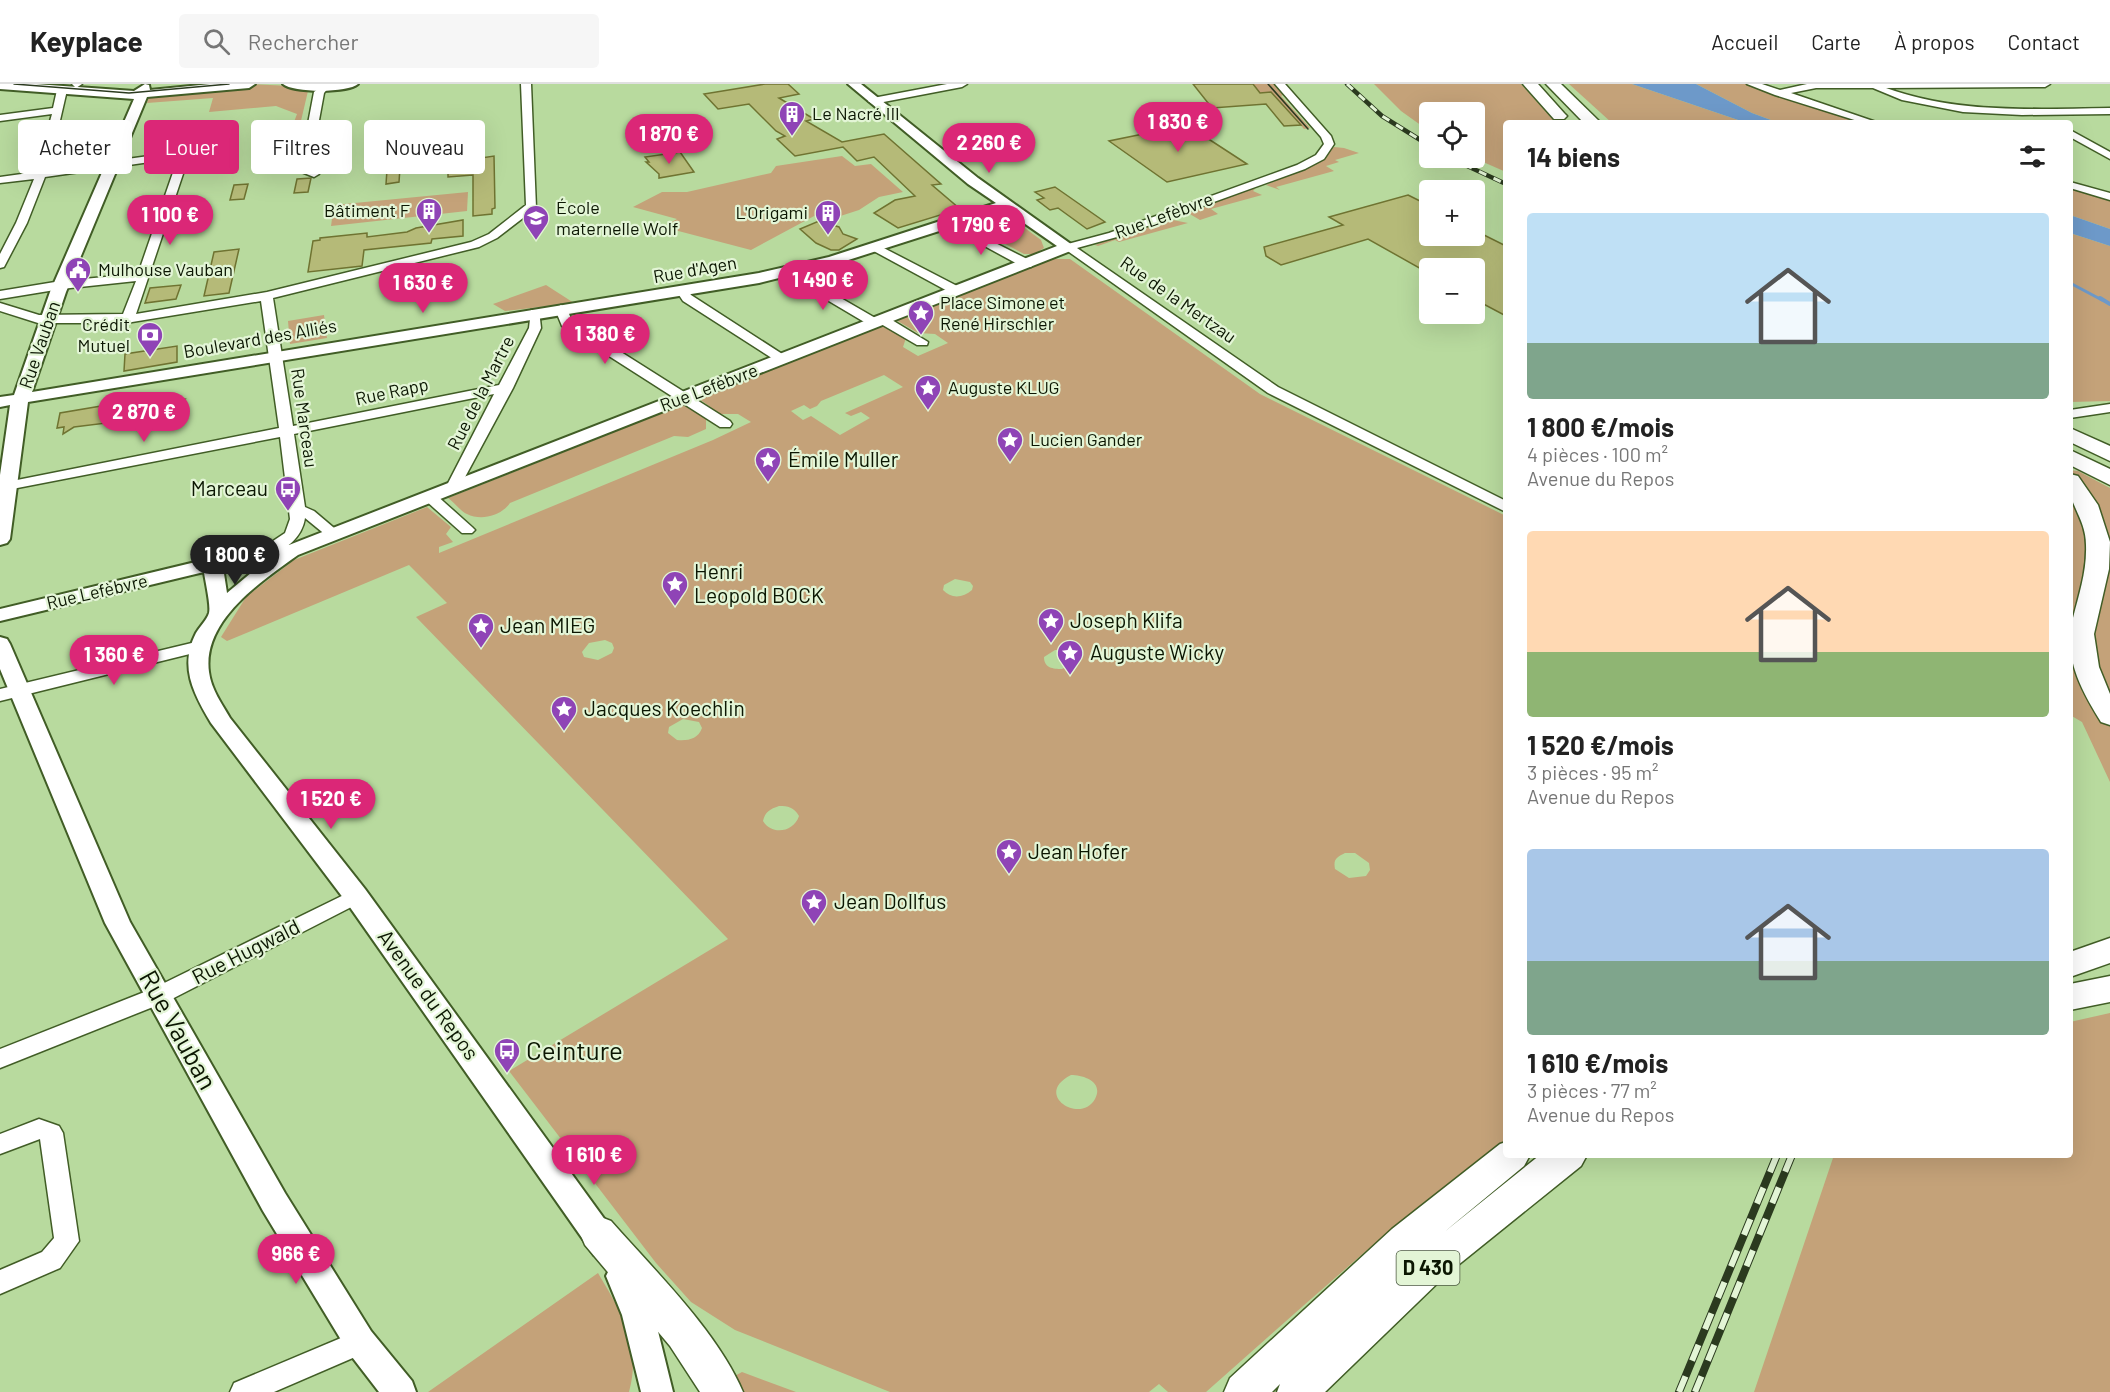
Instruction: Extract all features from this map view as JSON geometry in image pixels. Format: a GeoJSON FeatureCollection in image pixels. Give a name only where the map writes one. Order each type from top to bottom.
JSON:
{"type":"FeatureCollection","features":[{"type":"Feature","properties":{"kind":"highway"},"geometry":{"type":"LineString","coordinates":[[1530,84],[1563,120]]}},
{"type":"Feature","properties":{"kind":"highway"},"geometry":{"type":"LineString","coordinates":[[1553,84],[1590,120]]}},
{"type":"Feature","properties":{"kind":"highway"},"geometry":{"type":"LineString","coordinates":[[2073,422],[2110,440]]}},
{"type":"Feature","properties":{"kind":"highway"},"geometry":{"type":"LineString","coordinates":[[2073,436],[2110,455]]}},
{"type":"Feature","properties":{"kind":"highway"},"geometry":{"type":"LineString","coordinates":[[2073,458],[2110,478]]}},
{"type":"Feature","properties":{"kind":"highway"},"geometry":{"type":"LineString","coordinates":[[2073,485],[2091,511],[2097,529],[2099,547],[2098,566],[2082,634],[2083,655],[2091,682],[2110,716]]}},
{"type":"Feature","properties":{"kind":"highway"},"geometry":{"type":"LineString","coordinates":[[2073,966],[2110,950]]}},
{"type":"Feature","properties":{"kind":"highway"},"geometry":{"type":"LineString","coordinates":[[2073,966],[2110,960]]}},
{"type":"Feature","properties":{"kind":"highway"},"geometry":{"type":"LineString","coordinates":[[2073,996],[2110,989]]}},
{"type":"Feature","properties":{"kind":"highway","name":"D 430"},"geometry":{"type":"LineString","coordinates":[[1244,1392],[1405,1241],[1508,1158]]}},
{"type":"Feature","properties":{"kind":"highway","name":"D 430"},"geometry":{"type":"LineString","coordinates":[[1297,1392],[1434,1262],[1525,1187],[1565,1158]]}},
{"type":"Feature","properties":{"kind":"highway"},"geometry":{"type":"LineString","coordinates":[[598,1233],[684,1333],[723,1392]]}},
{"type":"Feature","properties":{"kind":"main road"},"geometry":{"type":"LineString","coordinates":[[62,87],[76,85],[144,91],[189,84]]}},
{"type":"Feature","properties":{"kind":"main road"},"geometry":{"type":"LineString","coordinates":[[0,85],[144,91],[249,84]]}},
{"type":"Feature","properties":{"kind":"main road"},"geometry":{"type":"LineString","coordinates":[[289,84],[352,84]]}},
{"type":"Feature","properties":{"kind":"main road","name":"Rue de la Mertzau"},"geometry":{"type":"LineString","coordinates":[[854,84],[1005,205],[1068,247]]}},
{"type":"Feature","properties":{"kind":"main road","name":"Rue Vauban"},"geometry":{"type":"LineString","coordinates":[[132,120],[144,91]]}},
{"type":"Feature","properties":{"kind":"main road","name":"Rue Vauban"},"geometry":{"type":"LineString","coordinates":[[1,528],[7,486],[5,457],[18,410],[61,285],[109,174]]}},
{"type":"Feature","properties":{"kind":"main road","name":"Rue d'Agen"},"geometry":{"type":"LineString","coordinates":[[561,309],[683,292],[789,272],[1005,205]]}},
{"type":"Feature","properties":{"kind":"main road","name":"Rue Lefèbvre"},"geometry":{"type":"LineString","coordinates":[[0,615],[267,551],[291,551],[332,533],[452,489],[1068,247]]}},
{"type":"Feature","properties":{"kind":"main road","name":"Boulevard des Alliés"},"geometry":{"type":"LineString","coordinates":[[0,402],[561,309]]}},
{"type":"Feature","properties":{"kind":"main road","name":"Avenue du Repos"},"geometry":{"type":"LineString","coordinates":[[291,551],[267,568],[219,612],[200,646],[198,669],[204,693],[222,723],[356,896],[598,1233],[628,1288],[638,1315],[657,1392]]}},
{"type":"Feature","properties":{"kind":"main road"},"geometry":{"type":"LineString","coordinates":[[213,565],[219,612]]}},
{"type":"Feature","properties":{"kind":"main road","name":"Rue Vauban"},"geometry":{"type":"LineString","coordinates":[[0,644],[10,693],[118,923],[274,1202],[360,1342],[400,1392]]}},
{"type":"Feature","properties":{"kind":"street"},"geometry":{"type":"LineString","coordinates":[[0,307],[38,319],[145,318],[417,266],[483,242],[532,206],[526,84]]}},
{"type":"Feature","properties":{"kind":"street"},"geometry":{"type":"LineString","coordinates":[[873,100],[962,84]]}},
{"type":"Feature","properties":{"kind":"street","name":"Rue Lefèbvre"},"geometry":{"type":"LineString","coordinates":[[1068,247],[1123,231],[1301,167],[1320,157],[1329,144],[1326,135],[1280,84]]}},
{"type":"Feature","properties":{"kind":"street"},"geometry":{"type":"LineString","coordinates":[[1752,84],[1864,120]]}},
{"type":"Feature","properties":{"kind":"street"},"geometry":{"type":"LineString","coordinates":[[1778,93],[1810,85],[2044,84]]}},
{"type":"Feature","properties":{"kind":"street"},"geometry":{"type":"LineString","coordinates":[[314,120],[319,92],[325,85]]}},
{"type":"Feature","properties":{"kind":"street"},"geometry":{"type":"LineString","coordinates":[[1866,85],[1896,96],[1937,105],[1985,111],[2110,111]]}},
{"type":"Feature","properties":{"kind":"street"},"geometry":{"type":"LineString","coordinates":[[56,120],[62,87]]}},
{"type":"Feature","properties":{"kind":"street"},"geometry":{"type":"LineString","coordinates":[[0,118],[58,110]]}},
{"type":"Feature","properties":{"kind":"street"},"geometry":{"type":"LineString","coordinates":[[2032,111],[2048,120]]}},
{"type":"Feature","properties":{"kind":"street"},"geometry":{"type":"LineString","coordinates":[[2073,135],[2110,156]]}},
{"type":"Feature","properties":{"kind":"street"},"geometry":{"type":"LineString","coordinates":[[126,319],[131,314],[184,156],[132,162]]}},
{"type":"Feature","properties":{"kind":"street"},"geometry":{"type":"LineString","coordinates":[[0,180],[41,174],[18,234],[0,264]]}},
{"type":"Feature","properties":{"kind":"street"},"geometry":{"type":"LineString","coordinates":[[2073,186],[2110,197]]}},
{"type":"Feature","properties":{"kind":"street"},"geometry":{"type":"LineString","coordinates":[[950,223],[1027,264]]}},
{"type":"Feature","properties":{"kind":"street"},"geometry":{"type":"LineString","coordinates":[[874,247],[957,291]]}},
{"type":"Feature","properties":{"kind":"street","name":"Rue de la Mertzau"},"geometry":{"type":"LineString","coordinates":[[1068,247],[1273,390],[1503,505]]}},
{"type":"Feature","properties":{"kind":"street"},"geometry":{"type":"LineString","coordinates":[[789,272],[922,342]]}},
{"type":"Feature","properties":{"kind":"street"},"geometry":{"type":"LineString","coordinates":[[0,295],[61,285],[143,277]]}},
{"type":"Feature","properties":{"kind":"street"},"geometry":{"type":"LineString","coordinates":[[683,292],[687,298],[783,359]]}},
{"type":"Feature","properties":{"kind":"street","name":"Rue Marceau"},"geometry":{"type":"LineString","coordinates":[[267,296],[298,510],[297,529],[290,537],[267,551]]}},
{"type":"Feature","properties":{"kind":"street"},"geometry":{"type":"LineString","coordinates":[[561,309],[566,323],[686,397],[725,424]]}},
{"type":"Feature","properties":{"kind":"street","name":"Rue de la Martre"},"geometry":{"type":"LineString","coordinates":[[452,489],[535,328],[535,312]]}},
{"type":"Feature","properties":{"kind":"street","name":"Rue Rapp"},"geometry":{"type":"LineString","coordinates":[[7,486],[287,433],[506,388]]}},
{"type":"Feature","properties":{"kind":"street"},"geometry":{"type":"LineString","coordinates":[[2073,414],[2110,408]]}},
{"type":"Feature","properties":{"kind":"street"},"geometry":{"type":"LineString","coordinates":[[430,497],[467,530]]}},
{"type":"Feature","properties":{"kind":"street"},"geometry":{"type":"LineString","coordinates":[[298,510],[309,514],[332,533]]}},
{"type":"Feature","properties":{"kind":"street"},"geometry":{"type":"LineString","coordinates":[[10,693],[200,646]]}},
{"type":"Feature","properties":{"kind":"street","name":"Rue Hugwald"},"geometry":{"type":"LineString","coordinates":[[0,1059],[160,995],[356,896]]}},
{"type":"Feature","properties":{"kind":"street"},"geometry":{"type":"LineString","coordinates":[[0,1144],[39,1129],[51,1133],[67,1241],[51,1260],[0,1282]]}},
{"type":"Feature","properties":{"kind":"street"},"geometry":{"type":"LineString","coordinates":[[243,1392],[360,1342]]}},
{"type":"Feature","properties":{"kind":"shaded area"},"geometry":{"type":"Polygon","coordinates":[[[249,84],[291,86],[308,91],[301,120],[295,120],[297,114],[276,106],[209,112],[213,98],[147,103],[150,94],[249,84]]]}},
{"type":"Feature","properties":{"kind":"shaded area"},"geometry":{"type":"Polygon","coordinates":[[[1253,84],[1274,84],[1283,95],[1281,96],[1310,128],[1304,129],[1271,92],[1260,93],[1253,84]]]}},
{"type":"Feature","properties":{"kind":"shaded area"},"geometry":{"type":"Polygon","coordinates":[[[1374,84],[1521,84],[1553,120],[1503,120],[1503,171],[1485,163],[1485,102],[1419,102],[1419,124],[1401,111],[1374,84]]]}},
{"type":"Feature","properties":{"kind":"shaded area"},"geometry":{"type":"Polygon","coordinates":[[[1569,84],[1632,84],[1738,120],[1609,120],[1569,84]]]}},
{"type":"Feature","properties":{"kind":"shaded area"},"geometry":{"type":"Polygon","coordinates":[[[1696,84],[1746,84],[1857,120],[1771,120],[1752,113],[1696,84]]]}},
{"type":"Feature","properties":{"kind":"shaded area"},"geometry":{"type":"Polygon","coordinates":[[[1334,147],[1359,153],[1335,160],[1339,162],[1326,166],[1334,171],[1276,187],[1280,190],[1266,185],[1318,162],[1334,147]]]}},
{"type":"Feature","properties":{"kind":"shaded area"},"geometry":{"type":"Polygon","coordinates":[[[842,156],[855,166],[871,164],[903,192],[879,197],[859,210],[825,221],[816,215],[751,250],[663,227],[677,219],[633,207],[662,192],[687,192],[771,173],[776,166],[842,156]]]}},
{"type":"Feature","properties":{"kind":"shaded area"},"geometry":{"type":"Polygon","coordinates":[[[2073,188],[2110,200],[2110,229],[2073,216],[2073,188]]]}},
{"type":"Feature","properties":{"kind":"shaded area"},"geometry":{"type":"Polygon","coordinates":[[[1249,189],[1255,189],[1253,191],[1262,195],[1211,209],[1218,214],[1200,220],[1188,213],[1249,189]]]}},
{"type":"Feature","properties":{"kind":"shaded area"},"geometry":{"type":"Polygon","coordinates":[[[468,192],[467,211],[331,226],[334,205],[468,192]]]}},
{"type":"Feature","properties":{"kind":"shaded area"},"geometry":{"type":"Polygon","coordinates":[[[1006,214],[1041,240],[1044,248],[1034,254],[1024,254],[970,225],[1006,214]]]}},
{"type":"Feature","properties":{"kind":"shaded area"},"geometry":{"type":"Polygon","coordinates":[[[1168,219],[1188,223],[1119,242],[1115,240],[1095,245],[1168,219]]]}},
{"type":"Feature","properties":{"kind":"shaded area"},"geometry":{"type":"Polygon","coordinates":[[[2073,234],[2110,246],[2110,401],[2073,402],[2073,234]]]}},
{"type":"Feature","properties":{"kind":"shaded area"},"geometry":{"type":"Polygon","coordinates":[[[1051,259],[1070,259],[1260,394],[1503,515],[1503,1143],[1390,1231],[1206,1392],[1168,1392],[1159,1384],[1149,1392],[890,1392],[735,1330],[691,1302],[656,1263],[509,1071],[728,939],[416,617],[447,603],[409,565],[227,641],[221,637],[246,597],[294,560],[427,507],[451,527],[446,534],[453,542],[439,547],[439,553],[713,440],[751,422],[738,414],[720,414],[698,398],[884,325],[906,338],[903,347],[918,356],[948,343],[935,334],[918,333],[896,320],[1051,259]],[[884,375],[821,401],[810,409],[804,405],[791,411],[803,420],[811,416],[840,435],[870,418],[861,412],[851,416],[845,413],[903,387],[884,375]],[[955,579],[944,585],[943,590],[953,596],[968,593],[973,586],[970,582],[955,579]],[[605,640],[589,643],[582,652],[584,657],[598,660],[612,653],[614,648],[612,643],[605,640]],[[1055,650],[1044,657],[1046,664],[1055,669],[1062,669],[1074,663],[1074,657],[1063,650],[1055,650]],[[683,719],[669,727],[668,733],[677,740],[695,737],[702,728],[699,722],[683,719]],[[779,806],[767,813],[763,821],[772,829],[788,829],[793,826],[799,816],[793,809],[779,806]],[[1345,853],[1336,859],[1335,869],[1349,878],[1366,876],[1370,870],[1369,863],[1355,853],[1345,853]],[[1071,1075],[1060,1083],[1056,1091],[1058,1098],[1071,1108],[1080,1109],[1088,1106],[1095,1099],[1097,1088],[1087,1078],[1071,1075]]]}},
{"type":"Feature","properties":{"kind":"shaded area"},"geometry":{"type":"Polygon","coordinates":[[[546,285],[574,303],[505,311],[493,304],[546,285]]]}},
{"type":"Feature","properties":{"kind":"shaded area"},"geometry":{"type":"Polygon","coordinates":[[[324,315],[327,338],[290,344],[288,321],[324,315]]]}},
{"type":"Feature","properties":{"kind":"shaded area"},"geometry":{"type":"Polygon","coordinates":[[[685,404],[706,419],[706,429],[688,437],[674,436],[510,503],[501,511],[490,516],[478,517],[467,514],[448,498],[685,404]]]}},
{"type":"Feature","properties":{"kind":"shaded area"},"geometry":{"type":"Polygon","coordinates":[[[2073,470],[2110,488],[2110,782],[2082,722],[2073,717],[2073,470]]]}},
{"type":"Feature","properties":{"kind":"shaded area"},"geometry":{"type":"Polygon","coordinates":[[[2110,1013],[2110,1392],[1754,1392],[1833,1158],[2073,1158],[2073,1021],[2110,1013]]]}},
{"type":"Feature","properties":{"kind":"shaded area"},"geometry":{"type":"Polygon","coordinates":[[[598,1273],[622,1316],[631,1344],[633,1358],[629,1392],[428,1392],[598,1273]]]}},
{"type":"Feature","properties":{"kind":"shaded area"},"geometry":{"type":"Polygon","coordinates":[[[742,1372],[796,1392],[741,1392],[731,1378],[742,1372]]]}},
{"type":"Feature","properties":{"kind":"water"},"geometry":{"type":"Polygon","coordinates":[[[1632,84],[1696,84],[1752,113],[1771,120],[1738,120],[1632,84]]]}},
{"type":"Feature","properties":{"kind":"water"},"geometry":{"type":"Polygon","coordinates":[[[2073,216],[2110,229],[2110,246],[2073,234],[2073,216]]]}},
{"type":"Feature","properties":{"kind":"building"},"geometry":{"type":"Polygon","coordinates":[[[765,84],[788,84],[799,94],[779,98],[814,119],[806,121],[842,142],[884,134],[941,184],[932,185],[960,209],[898,228],[874,213],[895,200],[915,196],[874,157],[857,161],[843,147],[795,156],[777,139],[785,136],[776,131],[749,104],[718,109],[704,94],[765,84]]]}},
{"type":"Feature","properties":{"kind":"building"},"geometry":{"type":"Polygon","coordinates":[[[1193,84],[1253,84],[1260,93],[1271,92],[1301,125],[1284,126],[1266,104],[1212,108],[1193,84]]]}},
{"type":"Feature","properties":{"kind":"building"},"geometry":{"type":"Polygon","coordinates":[[[1187,125],[1247,164],[1167,182],[1109,141],[1187,125]]]}},
{"type":"Feature","properties":{"kind":"building"},"geometry":{"type":"Polygon","coordinates":[[[680,152],[694,172],[659,178],[659,174],[646,162],[649,162],[645,157],[680,152]]]}},
{"type":"Feature","properties":{"kind":"building"},"geometry":{"type":"Polygon","coordinates":[[[494,156],[495,208],[492,209],[492,214],[473,216],[473,175],[448,177],[448,174],[485,174],[485,157],[494,156]]]}},
{"type":"Feature","properties":{"kind":"building"},"geometry":{"type":"Polygon","coordinates":[[[387,174],[400,174],[399,182],[386,184],[387,174]]]}},
{"type":"Feature","properties":{"kind":"building"},"geometry":{"type":"Polygon","coordinates":[[[311,178],[308,192],[294,193],[297,179],[311,178]]]}},
{"type":"Feature","properties":{"kind":"building"},"geometry":{"type":"Polygon","coordinates":[[[248,184],[244,199],[230,200],[234,185],[248,184]]]}},
{"type":"Feature","properties":{"kind":"building"},"geometry":{"type":"Polygon","coordinates":[[[1055,187],[1105,222],[1087,229],[1058,208],[1050,210],[1037,200],[1044,198],[1035,192],[1055,187]]]}},
{"type":"Feature","properties":{"kind":"building"},"geometry":{"type":"Polygon","coordinates":[[[1408,195],[1419,200],[1419,246],[1485,246],[1485,236],[1503,244],[1503,314],[1485,305],[1485,258],[1419,258],[1419,268],[1368,239],[1281,265],[1266,256],[1264,247],[1343,225],[1329,217],[1408,195]]]}},
{"type":"Feature","properties":{"kind":"building"},"geometry":{"type":"Polygon","coordinates":[[[463,220],[463,236],[432,239],[431,243],[364,250],[362,266],[308,272],[313,241],[320,240],[320,238],[367,233],[367,237],[407,232],[416,228],[463,220]]]}},
{"type":"Feature","properties":{"kind":"building","name":"L'Origami"},"geometry":{"type":"Polygon","coordinates":[[[819,221],[839,227],[843,234],[857,239],[839,250],[831,250],[816,243],[800,229],[819,221]]]}},
{"type":"Feature","properties":{"kind":"building"},"geometry":{"type":"Polygon","coordinates":[[[239,249],[229,293],[204,296],[214,252],[239,249]]]}},
{"type":"Feature","properties":{"kind":"building"},"geometry":{"type":"Polygon","coordinates":[[[181,285],[176,299],[145,303],[150,288],[181,285]]]}},
{"type":"Feature","properties":{"kind":"building","name":"Crédit Mutuel"},"geometry":{"type":"Polygon","coordinates":[[[177,346],[177,362],[124,371],[125,354],[177,346]]]}},
{"type":"Feature","properties":{"kind":"building"},"geometry":{"type":"Polygon","coordinates":[[[168,393],[168,395],[185,399],[167,410],[167,413],[114,425],[114,422],[74,427],[63,434],[64,427],[57,428],[60,413],[107,405],[120,398],[168,393]]]}},
{"type":"Feature","properties":{"kind":"waterway"},"geometry":{"type":"LineString","coordinates":[[2073,285],[2102,300]]}},
{"type":"Feature","properties":{"kind":"waterway"},"geometry":{"type":"LineString","coordinates":[[2100,298],[2110,304]]}},
{"type":"Feature","properties":{"kind":"tram line"},"geometry":{"type":"LineString","coordinates":[[14,84],[129,93],[229,84]]}},
{"type":"Feature","properties":{"kind":"tram line"},"geometry":{"type":"LineString","coordinates":[[1268,84],[1308,129]]}},
{"type":"Feature","properties":{"kind":"railway"},"geometry":{"type":"LineString","coordinates":[[1347,84],[1382,116],[1419,139]]}},
{"type":"Feature","properties":{"kind":"railway"},"geometry":{"type":"LineString","coordinates":[[1472,168],[1503,183]]}},
{"type":"Feature","properties":{"kind":"railway"},"geometry":{"type":"LineString","coordinates":[[1679,1392],[1776,1158]]}},
{"type":"Feature","properties":{"kind":"railway"},"geometry":{"type":"LineString","coordinates":[[1695,1392],[1791,1158]]}},
{"type":"Feature","properties":{"kind":"place","name":"Le Nacré III"},"geometry":{"type":"Point","coordinates":[792,137]}},
{"type":"Feature","properties":{"kind":"place","name":"Bâtiment F"},"geometry":{"type":"Point","coordinates":[429,234]}},
{"type":"Feature","properties":{"kind":"place","name":"L'Origami"},"geometry":{"type":"Point","coordinates":[828,236]}},
{"type":"Feature","properties":{"kind":"place","name":"École maternelle Wolf"},"geometry":{"type":"Point","coordinates":[536,241]}},
{"type":"Feature","properties":{"kind":"place","name":"Mulhouse Vauban"},"geometry":{"type":"Point","coordinates":[78,293]}},
{"type":"Feature","properties":{"kind":"place","name":"Place Simone et René Hirschler"},"geometry":{"type":"Point","coordinates":[921,336]}},
{"type":"Feature","properties":{"kind":"place","name":"Crédit Mutuel"},"geometry":{"type":"Point","coordinates":[150,358]}},
{"type":"Feature","properties":{"kind":"place","name":"Auguste KLUG"},"geometry":{"type":"Point","coordinates":[928,411]}},
{"type":"Feature","properties":{"kind":"place","name":"Lucien Gander"},"geometry":{"type":"Point","coordinates":[1010,463]}},
{"type":"Feature","properties":{"kind":"place","name":"Émile Muller"},"geometry":{"type":"Point","coordinates":[768,483]}},
{"type":"Feature","properties":{"kind":"place","name":"Marceau"},"geometry":{"type":"Point","coordinates":[288,512]}},
{"type":"Feature","properties":{"kind":"place","name":"Henri Leopold BOCK"},"geometry":{"type":"Point","coordinates":[675,607]}},
{"type":"Feature","properties":{"kind":"place","name":"Joseph Klifa"},"geometry":{"type":"Point","coordinates":[1051,644]}},
{"type":"Feature","properties":{"kind":"place","name":"Jean MIEG"},"geometry":{"type":"Point","coordinates":[481,649]}},
{"type":"Feature","properties":{"kind":"place","name":"Auguste Wicky"},"geometry":{"type":"Point","coordinates":[1070,676]}},
{"type":"Feature","properties":{"kind":"place","name":"Jacques Koechlin"},"geometry":{"type":"Point","coordinates":[564,732]}},
{"type":"Feature","properties":{"kind":"place","name":"Jean Hofer"},"geometry":{"type":"Point","coordinates":[1009,875]}},
{"type":"Feature","properties":{"kind":"place","name":"Jean Dollfus"},"geometry":{"type":"Point","coordinates":[814,925]}},
{"type":"Feature","properties":{"kind":"place","name":"Ceinture"},"geometry":{"type":"Point","coordinates":[507,1074]}}]}
